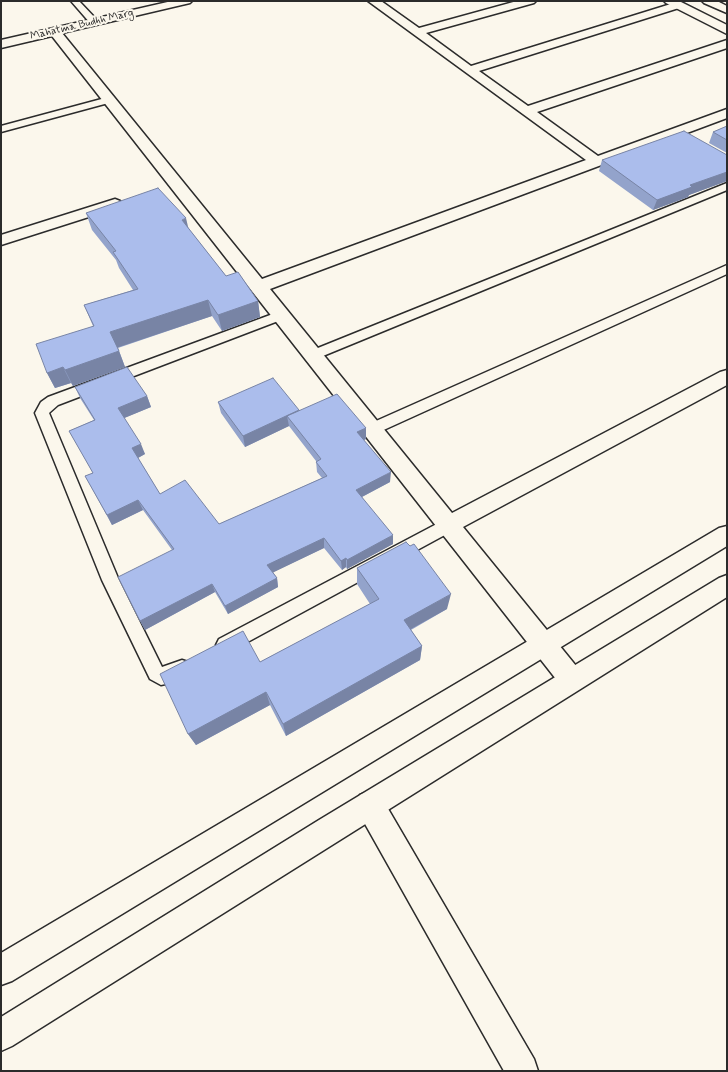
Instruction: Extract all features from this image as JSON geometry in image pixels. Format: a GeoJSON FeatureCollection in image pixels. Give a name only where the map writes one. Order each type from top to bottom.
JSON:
{"type":"FeatureCollection","features":[{"type":"Feature","properties":{"kind":"street","name":"Mahatma Budhh Marg"},"geometry":{"type":"LineString","coordinates":[[1,44],[186,1]]}},
{"type":"Feature","properties":{"kind":"street"},"geometry":{"type":"LineString","coordinates":[[374,1],[597,162]]}},
{"type":"Feature","properties":{"kind":"street"},"geometry":{"type":"LineString","coordinates":[[418,32],[530,1]]}},
{"type":"Feature","properties":{"kind":"street"},"geometry":{"type":"LineString","coordinates":[[708,1],[727,10]]}},
{"type":"Feature","properties":{"kind":"street"},"geometry":{"type":"LineString","coordinates":[[470,70],[674,3],[727,30]]}},
{"type":"Feature","properties":{"kind":"street"},"geometry":{"type":"LineString","coordinates":[[55,32],[109,100],[170,187],[281,315],[572,680]]}},
{"type":"Feature","properties":{"kind":"street"},"geometry":{"type":"LineString","coordinates":[[527,111],[727,44]]}},
{"type":"Feature","properties":{"kind":"street"},"geometry":{"type":"LineString","coordinates":[[258,287],[597,162],[683,135],[727,113]]}},
{"type":"Feature","properties":{"kind":"street"},"geometry":{"type":"LineString","coordinates":[[1,240],[126,201]]}},
{"type":"Feature","properties":{"kind":"street"},"geometry":{"type":"LineString","coordinates":[[448,525],[727,378]]}},
{"type":"Feature","properties":{"kind":"street"},"geometry":{"type":"LineString","coordinates":[[1,970],[727,535]]}},
{"type":"Feature","properties":{"kind":"street"},"geometry":{"type":"LineString","coordinates":[[1,1035],[727,585]]}},
{"type":"Feature","properties":{"kind":"street"},"geometry":{"type":"LineString","coordinates":[[370,805],[522,1071]]}},
{"type":"Feature","properties":{"kind":"lane"},"geometry":{"type":"LineString","coordinates":[[74,1],[94,22]]}},
{"type":"Feature","properties":{"kind":"lane"},"geometry":{"type":"LineString","coordinates":[[1,129],[109,100]]}},
{"type":"Feature","properties":{"kind":"lane"},"geometry":{"type":"LineString","coordinates":[[312,355],[727,186]]}},
{"type":"Feature","properties":{"kind":"lane"},"geometry":{"type":"LineString","coordinates":[[372,429],[727,269]]}},
{"type":"Feature","properties":{"kind":"lane"},"geometry":{"type":"LineString","coordinates":[[197,660],[170,674],[161,676],[156,673],[110,580],[42,413],[46,406],[53,401],[281,315]]}},
{"type":"Feature","properties":{"kind":"lane"},"geometry":{"type":"LineString","coordinates":[[211,652],[448,525]]}},
{"type":"Feature","properties":{"kind":"building"},"geometry":{"type":"Polygon","coordinates":[[[727,126],[727,140],[713,132],[727,126]]]}},
{"type":"Feature","properties":{"kind":"building"},"geometry":{"type":"Polygon","coordinates":[[[684,131],[727,155],[727,172],[690,185],[692,187],[657,200],[602,160],[684,131]]]}},
{"type":"Feature","properties":{"kind":"building"},"geometry":{"type":"Polygon","coordinates":[[[158,188],[186,218],[182,220],[226,276],[238,272],[258,301],[218,315],[208,300],[110,332],[119,351],[65,370],[63,367],[47,373],[36,344],[94,326],[84,305],[138,289],[113,252],[116,251],[86,213],[158,188]]]}},
{"type":"Feature","properties":{"kind":"building"},"geometry":{"type":"Polygon","coordinates":[[[127,367],[147,396],[118,408],[141,444],[132,448],[160,494],[185,480],[219,524],[327,476],[316,462],[321,459],[287,416],[337,394],[366,428],[357,432],[391,472],[356,490],[393,535],[347,560],[346,558],[341,561],[324,538],[267,565],[277,578],[225,606],[212,584],[140,621],[118,577],[174,549],[138,500],[107,515],[85,476],[93,473],[69,431],[95,420],[75,387],[127,367]]]}},
{"type":"Feature","properties":{"kind":"building"},"geometry":{"type":"Polygon","coordinates":[[[273,378],[299,410],[243,436],[218,402],[273,378]]]}},
{"type":"Feature","properties":{"kind":"building"},"geometry":{"type":"Polygon","coordinates":[[[406,542],[410,546],[414,544],[451,594],[404,620],[422,646],[283,724],[266,692],[188,734],[160,674],[243,631],[260,662],[379,599],[357,568],[406,542]]]}}]}
